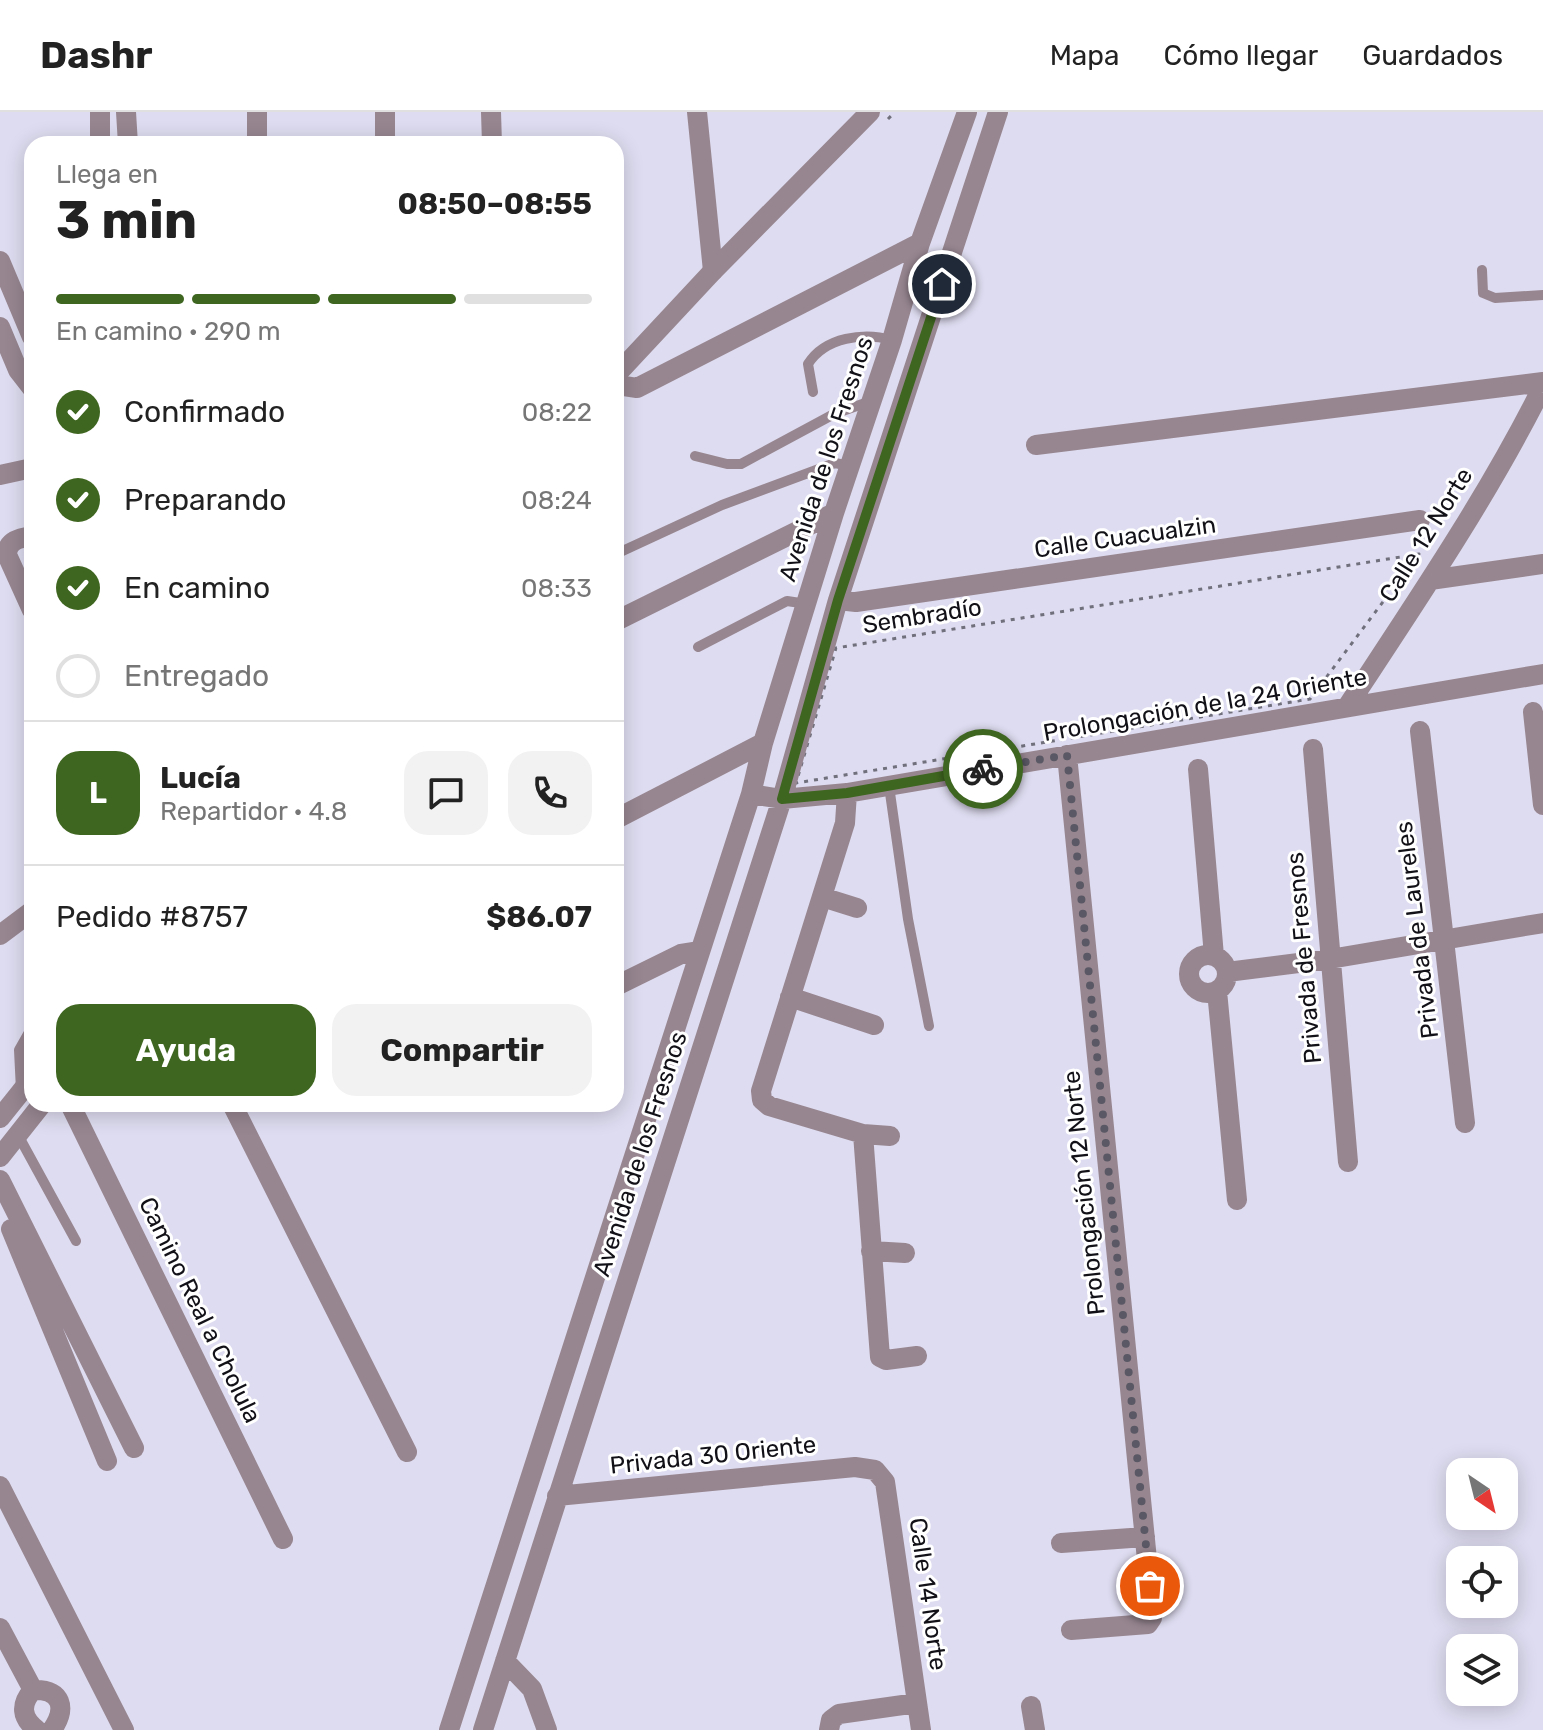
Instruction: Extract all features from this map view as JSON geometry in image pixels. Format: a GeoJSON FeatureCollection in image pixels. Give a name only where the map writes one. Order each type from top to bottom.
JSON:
{"type":"FeatureCollection","features":[{"type":"Feature","properties":{"kind":"street"},"geometry":{"type":"LineString","coordinates":[[100,112],[100,136]]}},
{"type":"Feature","properties":{"kind":"street"},"geometry":{"type":"LineString","coordinates":[[126,112],[128,136]]}},
{"type":"Feature","properties":{"kind":"street"},"geometry":{"type":"LineString","coordinates":[[257,112],[257,136]]}},
{"type":"Feature","properties":{"kind":"street"},"geometry":{"type":"LineString","coordinates":[[385,112],[385,136]]}},
{"type":"Feature","properties":{"kind":"street"},"geometry":{"type":"LineString","coordinates":[[491,112],[492,136]]}},
{"type":"Feature","properties":{"kind":"street"},"geometry":{"type":"LineString","coordinates":[[697,112],[713,271]]}},
{"type":"Feature","properties":{"kind":"street"},"geometry":{"type":"LineString","coordinates":[[624,369],[713,271],[870,112]]}},
{"type":"Feature","properties":{"kind":"street","name":"Avenida de los Fresnos"},"geometry":{"type":"LineString","coordinates":[[449,1730],[751,794],[763,743],[920,243],[967,112]]}},
{"type":"Feature","properties":{"kind":"street","name":"Avenida de los Fresnos"},"geometry":{"type":"LineString","coordinates":[[483,1730],[782,799],[838,600],[998,112]]}},
{"type":"Feature","properties":{"kind":"street"},"geometry":{"type":"LineString","coordinates":[[624,386],[637,388],[920,243]]}},
{"type":"Feature","properties":{"kind":"street"},"geometry":{"type":"LineString","coordinates":[[0,261],[24,318]]}},
{"type":"Feature","properties":{"kind":"street"},"geometry":{"type":"LineString","coordinates":[[0,327],[24,369]]}},
{"type":"Feature","properties":{"kind":"street"},"geometry":{"type":"LineString","coordinates":[[1036,445],[1543,384]]}},
{"type":"Feature","properties":{"kind":"street","name":"Calle 12 Norte"},"geometry":{"type":"LineString","coordinates":[[1347,707],[1430,580],[1516,439],[1543,384]]}},
{"type":"Feature","properties":{"kind":"street"},"geometry":{"type":"LineString","coordinates":[[0,475],[24,470]]}},
{"type":"Feature","properties":{"kind":"street"},"geometry":{"type":"LineString","coordinates":[[624,617],[834,513]]}},
{"type":"Feature","properties":{"kind":"street","name":"Calle Cuacualzin"},"geometry":{"type":"LineString","coordinates":[[838,600],[856,602],[1420,520]]}},
{"type":"Feature","properties":{"kind":"street"},"geometry":{"type":"LineString","coordinates":[[24,538],[7,548],[7,555],[24,592]]}},
{"type":"Feature","properties":{"kind":"street"},"geometry":{"type":"LineString","coordinates":[[1430,580],[1543,564]]}},
{"type":"Feature","properties":{"kind":"street","name":"Prolongación de la 24 Oriente"},"geometry":{"type":"LineString","coordinates":[[782,799],[847,793],[1543,674]]}},
{"type":"Feature","properties":{"kind":"street"},"geometry":{"type":"LineString","coordinates":[[1533,712],[1543,805]]}},
{"type":"Feature","properties":{"kind":"street","name":"Privada de Laureles"},"geometry":{"type":"LineString","coordinates":[[1420,731],[1465,1123]]}},
{"type":"Feature","properties":{"kind":"street"},"geometry":{"type":"LineString","coordinates":[[624,815],[763,743]]}},
{"type":"Feature","properties":{"kind":"street","name":"Privada de Fresnos"},"geometry":{"type":"LineString","coordinates":[[1313,749],[1348,1162]]}},
{"type":"Feature","properties":{"kind":"street","name":"Prolongación 12 Norte"},"geometry":{"type":"LineString","coordinates":[[1067,755],[1152,1610],[1148,1624],[1071,1630]]}},
{"type":"Feature","properties":{"kind":"street"},"geometry":{"type":"LineString","coordinates":[[1198,769],[1214,956]]}},
{"type":"Feature","properties":{"kind":"street"},"geometry":{"type":"LineString","coordinates":[[847,793],[845,823],[761,1091],[762,1100],[769,1106],[863,1134],[890,1136]]}},
{"type":"Feature","properties":{"kind":"street"},"geometry":{"type":"LineString","coordinates":[[751,794],[782,799]]}},
{"type":"Feature","properties":{"kind":"street"},"geometry":{"type":"LineString","coordinates":[[822,897],[857,908]]}},
{"type":"Feature","properties":{"kind":"street"},"geometry":{"type":"LineString","coordinates":[[0,935],[24,917]]}},
{"type":"Feature","properties":{"kind":"street"},"geometry":{"type":"LineString","coordinates":[[1237,1200],[1222,982],[1225,965],[1214,956],[1203,956],[1194,961],[1189,971],[1190,981],[1197,989],[1207,993],[1222,982],[1330,959],[1543,923]]}},
{"type":"Feature","properties":{"kind":"street"},"geometry":{"type":"LineString","coordinates":[[624,982],[681,954],[700,951]]}},
{"type":"Feature","properties":{"kind":"street"},"geometry":{"type":"LineString","coordinates":[[790,997],[874,1025]]}},
{"type":"Feature","properties":{"kind":"street"},"geometry":{"type":"LineString","coordinates":[[0,1118],[24,1088]]}},
{"type":"Feature","properties":{"kind":"street"},"geometry":{"type":"LineString","coordinates":[[0,1157],[36,1112]]}},
{"type":"Feature","properties":{"kind":"street","name":"Camino Real a Cholula"},"geometry":{"type":"LineString","coordinates":[[74,1112],[283,1539]]}},
{"type":"Feature","properties":{"kind":"street"},"geometry":{"type":"LineString","coordinates":[[236,1112],[407,1452]]}},
{"type":"Feature","properties":{"kind":"street"},"geometry":{"type":"LineString","coordinates":[[863,1134],[880,1357],[886,1360],[917,1356]]}},
{"type":"Feature","properties":{"kind":"street"},"geometry":{"type":"LineString","coordinates":[[0,1180],[134,1448]]}},
{"type":"Feature","properties":{"kind":"street"},"geometry":{"type":"LineString","coordinates":[[0,1204],[107,1461]]}},
{"type":"Feature","properties":{"kind":"street"},"geometry":{"type":"LineString","coordinates":[[871,1251],[905,1253]]}},
{"type":"Feature","properties":{"kind":"street","name":"Privada 30 Oriente"},"geometry":{"type":"LineString","coordinates":[[557,1496],[855,1467],[875,1470]]}},
{"type":"Feature","properties":{"kind":"street","name":"Calle 14 Norte"},"geometry":{"type":"LineString","coordinates":[[875,1470],[885,1482],[921,1730]]}},
{"type":"Feature","properties":{"kind":"street"},"geometry":{"type":"LineString","coordinates":[[0,1486],[124,1730]]}},
{"type":"Feature","properties":{"kind":"street"},"geometry":{"type":"LineString","coordinates":[[1061,1543],[1145,1537]]}},
{"type":"Feature","properties":{"kind":"street"},"geometry":{"type":"LineString","coordinates":[[0,1628],[33,1690]]}},
{"type":"Feature","properties":{"kind":"street"},"geometry":{"type":"LineString","coordinates":[[505,1661],[532,1689],[547,1730]]}},
{"type":"Feature","properties":{"kind":"street"},"geometry":{"type":"LineString","coordinates":[[37,1730],[23,1713],[24,1699],[33,1690],[53,1694],[60,1704],[61,1717],[50,1730]]}},
{"type":"Feature","properties":{"kind":"street"},"geometry":{"type":"LineString","coordinates":[[830,1725],[839,1714],[917,1703]]}},
{"type":"Feature","properties":{"kind":"street"},"geometry":{"type":"LineString","coordinates":[[1031,1706],[1035,1730]]}},
{"type":"Feature","properties":{"kind":"lane"},"geometry":{"type":"LineString","coordinates":[[1482,270],[1483,293],[1495,298],[1543,295]]}},
{"type":"Feature","properties":{"kind":"lane"},"geometry":{"type":"LineString","coordinates":[[813,392],[808,364],[815,353],[830,343],[876,335],[892,340]]}},
{"type":"Feature","properties":{"kind":"lane"},"geometry":{"type":"LineString","coordinates":[[695,456],[741,464],[834,414],[873,400]]}},
{"type":"Feature","properties":{"kind":"lane"},"geometry":{"type":"LineString","coordinates":[[624,550],[736,500],[835,463],[850,466]]}},
{"type":"Feature","properties":{"kind":"lane"},"geometry":{"type":"LineString","coordinates":[[698,647],[787,601],[807,604]]}},
{"type":"Feature","properties":{"kind":"lane"},"geometry":{"type":"LineString","coordinates":[[889,786],[908,919],[929,1026]]}},
{"type":"Feature","properties":{"kind":"lane"},"geometry":{"type":"LineString","coordinates":[[24,1041],[19,1050],[24,1075]]}},
{"type":"Feature","properties":{"kind":"lane"},"geometry":{"type":"LineString","coordinates":[[18,1135],[76,1241]]}},
{"type":"Feature","properties":{"kind":"path","name":"Sembradío"},"geometry":{"type":"LineString","coordinates":[[1419,554],[1310,699],[796,783],[836,648],[1419,554]]}},
{"type":"Feature","properties":{"kind":"way so far"},"geometry":{"type":"LineString","coordinates":[[983,769],[1067,755],[1150,1586]]}},
{"type":"Feature","properties":{"kind":"route"},"geometry":{"type":"LineString","coordinates":[[942,284],[838,600],[782,799],[847,793],[983,769]]}}]}
